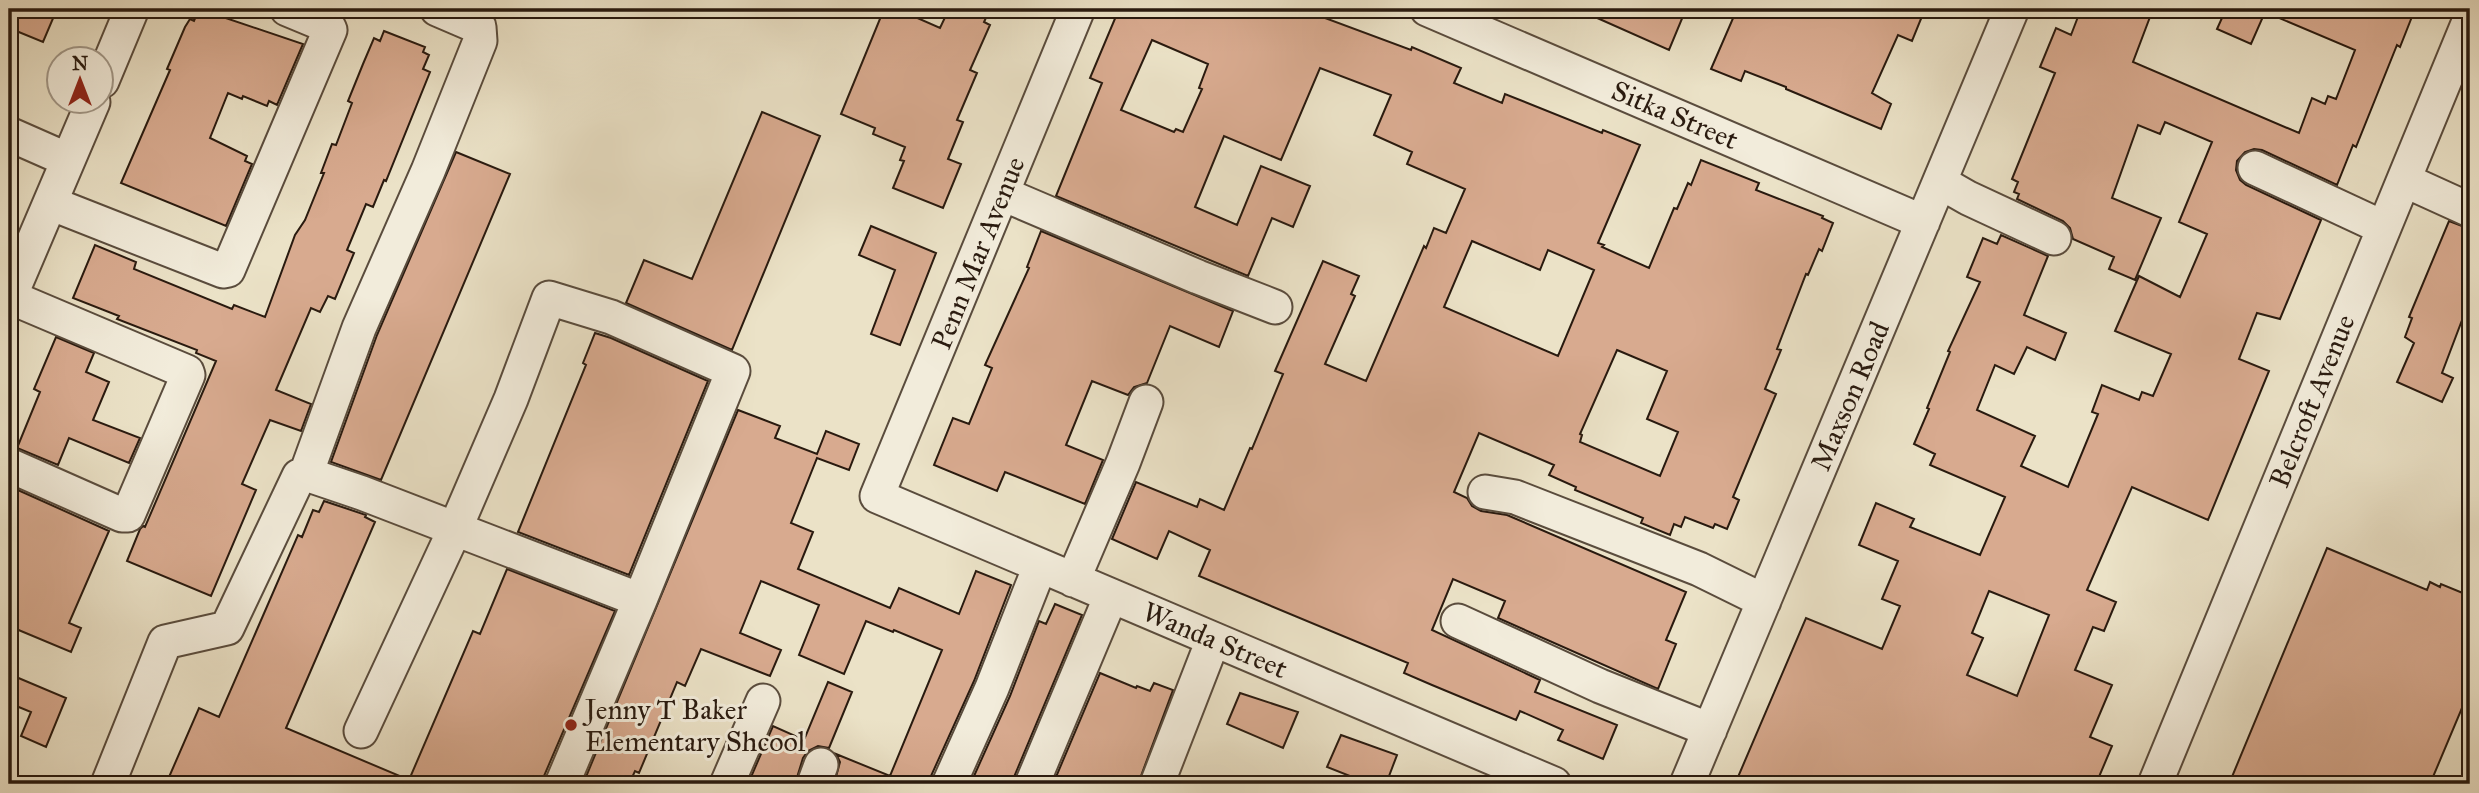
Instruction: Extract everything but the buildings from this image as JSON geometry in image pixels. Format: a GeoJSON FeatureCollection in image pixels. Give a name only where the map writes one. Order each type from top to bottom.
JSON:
{"type":"FeatureCollection","features":[{"type":"Feature","properties":{"kind":"street"},"geometry":{"type":"LineString","coordinates":[[116,47],[132,9]]}},
{"type":"Feature","properties":{"kind":"street"},"geometry":{"type":"LineString","coordinates":[[50,203],[223,271],[228,270],[330,30],[328,26],[287,9]]}},
{"type":"Feature","properties":{"kind":"street"},"geometry":{"type":"LineString","coordinates":[[306,474],[359,328],[481,41],[479,27],[437,9]]}},
{"type":"Feature","properties":{"kind":"street","name":"Penn Mar Avenue"},"geometry":{"type":"LineString","coordinates":[[877,496],[1078,9]]}},
{"type":"Feature","properties":{"kind":"street","name":"Sitka Street"},"geometry":{"type":"LineString","coordinates":[[1427,9],[1923,222]]}},
{"type":"Feature","properties":{"kind":"street","name":"Maxson Road"},"geometry":{"type":"LineString","coordinates":[[1688,784],[2012,9]]}},
{"type":"Feature","properties":{"kind":"street","name":"Belcroft Avenue"},"geometry":{"type":"LineString","coordinates":[[2155,784],[2371,222],[2414,184],[2470,19]]}},
{"type":"Feature","properties":{"kind":"street"},"geometry":{"type":"LineString","coordinates":[[9,465],[121,515],[128,515],[188,375],[14,272],[50,203],[87,116]]}},
{"type":"Feature","properties":{"kind":"street"},"geometry":{"type":"LineString","coordinates":[[9,134],[68,160]]}},
{"type":"Feature","properties":{"kind":"street"},"geometry":{"type":"LineString","coordinates":[[2255,168],[2371,222]]}},
{"type":"Feature","properties":{"kind":"street"},"geometry":{"type":"LineString","coordinates":[[1940,182],[2054,238]]}},
{"type":"Feature","properties":{"kind":"street"},"geometry":{"type":"LineString","coordinates":[[2414,184],[2470,210]]}},
{"type":"Feature","properties":{"kind":"street"},"geometry":{"type":"LineString","coordinates":[[1003,194],[1198,278],[1275,307]]}},
{"type":"Feature","properties":{"kind":"street"},"geometry":{"type":"LineString","coordinates":[[361,731],[455,529],[511,399],[549,298],[611,317],[733,370],[562,784]]}},
{"type":"Feature","properties":{"kind":"street"},"geometry":{"type":"LineString","coordinates":[[1073,580],[1123,463],[1146,401]]}},
{"type":"Feature","properties":{"kind":"street"},"geometry":{"type":"LineString","coordinates":[[108,784],[165,642],[227,628],[299,477],[306,474],[640,600]]}},
{"type":"Feature","properties":{"kind":"street"},"geometry":{"type":"LineString","coordinates":[[1485,492],[1515,497],[1699,569],[1764,601]]}},
{"type":"Feature","properties":{"kind":"street","name":"Wanda Street"},"geometry":{"type":"LineString","coordinates":[[877,496],[1554,784]]}},
{"type":"Feature","properties":{"kind":"street"},"geometry":{"type":"LineString","coordinates":[[949,784],[992,688],[1040,566]]}},
{"type":"Feature","properties":{"kind":"street"},"geometry":{"type":"LineString","coordinates":[[1032,784],[1111,596]]}},
{"type":"Feature","properties":{"kind":"street"},"geometry":{"type":"LineString","coordinates":[[1458,621],[1600,686],[1710,730]]}},
{"type":"Feature","properties":{"kind":"street"},"geometry":{"type":"LineString","coordinates":[[1157,784],[1213,640]]}},
{"type":"Feature","properties":{"kind":"street"},"geometry":{"type":"LineString","coordinates":[[727,784],[763,701]]}},
{"type":"Feature","properties":{"kind":"place","name":"Jenny T Baker Elementary Shcool"},"geometry":{"type":"Point","coordinates":[571,725]}}]}
